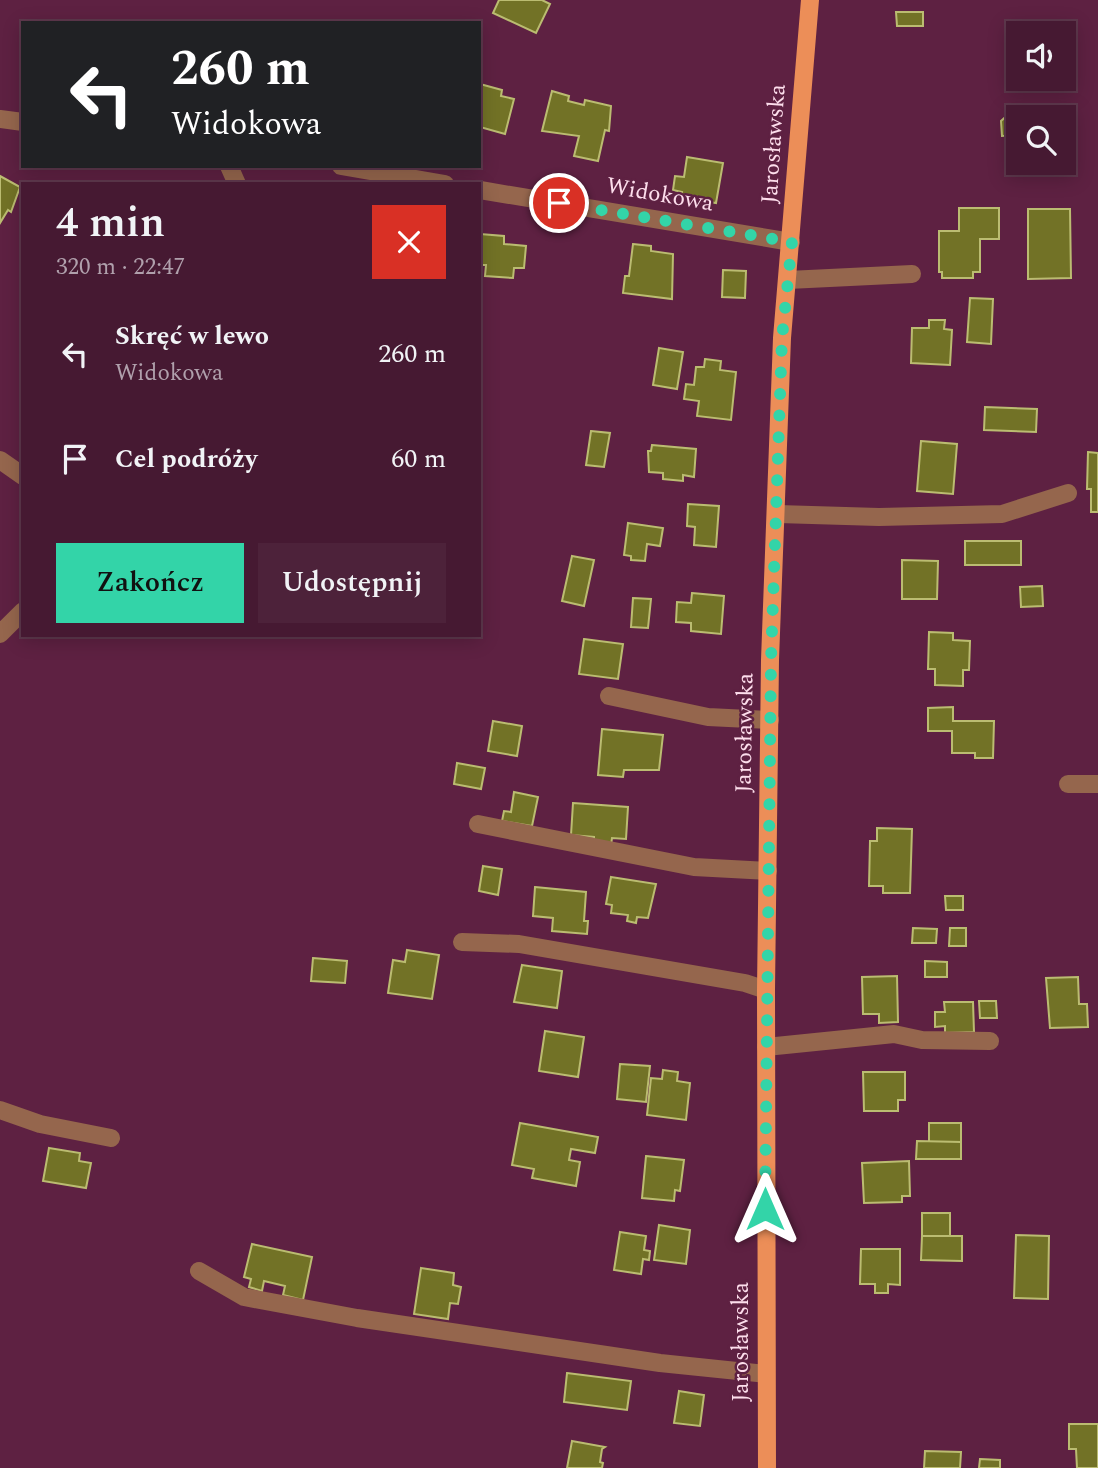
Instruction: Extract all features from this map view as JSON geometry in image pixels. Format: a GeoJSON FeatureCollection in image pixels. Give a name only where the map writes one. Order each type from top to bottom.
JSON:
{"type":"FeatureCollection","features":[{"type":"Feature","properties":{"kind":"main road","name":"Jarosławska"},"geometry":{"type":"LineString","coordinates":[[767,1468],[766,990],[770,720],[782,338],[810,0]]}},
{"type":"Feature","properties":{"kind":"street"},"geometry":{"type":"LineString","coordinates":[[0,119],[21,122]]}},
{"type":"Feature","properties":{"kind":"street"},"geometry":{"type":"LineString","coordinates":[[353,168],[433,182]]}},
{"type":"Feature","properties":{"kind":"street","name":"Widokowa"},"geometry":{"type":"LineString","coordinates":[[481,190],[792,242]]}},
{"type":"Feature","properties":{"kind":"street"},"geometry":{"type":"LineString","coordinates":[[788,280],[912,274]]}},
{"type":"Feature","properties":{"kind":"street"},"geometry":{"type":"LineString","coordinates":[[0,460],[21,475]]}},
{"type":"Feature","properties":{"kind":"street"},"geometry":{"type":"LineString","coordinates":[[778,514],[879,517],[1002,514],[1068,493]]}},
{"type":"Feature","properties":{"kind":"street"},"geometry":{"type":"LineString","coordinates":[[0,634],[21,613]]}},
{"type":"Feature","properties":{"kind":"street"},"geometry":{"type":"LineString","coordinates":[[609,696],[708,717],[770,720]]}},
{"type":"Feature","properties":{"kind":"street"},"geometry":{"type":"LineString","coordinates":[[1068,784],[1098,784]]}},
{"type":"Feature","properties":{"kind":"street"},"geometry":{"type":"LineString","coordinates":[[478,824],[694,867],[768,871]]}},
{"type":"Feature","properties":{"kind":"street"},"geometry":{"type":"LineString","coordinates":[[462,942],[519,944],[745,983],[766,990]]}},
{"type":"Feature","properties":{"kind":"street"},"geometry":{"type":"LineString","coordinates":[[766,1047],[894,1034],[922,1040],[990,1041]]}},
{"type":"Feature","properties":{"kind":"street"},"geometry":{"type":"LineString","coordinates":[[0,1110],[40,1124],[111,1138]]}},
{"type":"Feature","properties":{"kind":"street"},"geometry":{"type":"LineString","coordinates":[[199,1271],[244,1297],[357,1318],[660,1363],[766,1374]]}},
{"type":"Feature","properties":{"kind":"building"},"geometry":{"type":"Polygon","coordinates":[[[499,0],[542,0],[550,4],[536,33],[493,13],[499,0]]]}},
{"type":"Feature","properties":{"kind":"building"},"geometry":{"type":"Polygon","coordinates":[[[896,12],[923,12],[923,26],[897,26],[896,12]]]}},
{"type":"Feature","properties":{"kind":"building"},"geometry":{"type":"Polygon","coordinates":[[[481,84],[502,90],[501,96],[514,99],[505,134],[481,127],[481,84]]]}},
{"type":"Feature","properties":{"kind":"building"},"geometry":{"type":"Polygon","coordinates":[[[552,91],[569,96],[568,101],[584,105],[585,100],[611,106],[609,131],[605,130],[598,161],[574,156],[579,136],[542,131],[552,91]]]}},
{"type":"Feature","properties":{"kind":"building"},"geometry":{"type":"Polygon","coordinates":[[[1006,117],[1006,136],[1002,136],[1001,121],[1006,117]]]}},
{"type":"Feature","properties":{"kind":"building"},"geometry":{"type":"Polygon","coordinates":[[[687,157],[723,163],[716,203],[681,197],[682,192],[673,190],[675,176],[684,177],[687,157]]]}},
{"type":"Feature","properties":{"kind":"building"},"geometry":{"type":"Polygon","coordinates":[[[0,176],[20,187],[11,212],[8,210],[0,223],[0,176]]]}},
{"type":"Feature","properties":{"kind":"building"},"geometry":{"type":"Polygon","coordinates":[[[959,208],[999,208],[999,239],[980,239],[980,272],[973,272],[973,278],[942,278],[942,272],[939,272],[939,231],[959,231],[959,208]]]}},
{"type":"Feature","properties":{"kind":"building"},"geometry":{"type":"Polygon","coordinates":[[[1028,209],[1070,209],[1071,278],[1028,279],[1028,209]]]}},
{"type":"Feature","properties":{"kind":"building"},"geometry":{"type":"Polygon","coordinates":[[[481,234],[504,236],[504,244],[526,246],[524,268],[514,268],[513,278],[485,276],[486,265],[481,265],[481,234]]]}},
{"type":"Feature","properties":{"kind":"building"},"geometry":{"type":"Polygon","coordinates":[[[633,244],[651,246],[651,251],[673,254],[672,299],[623,293],[625,276],[629,276],[633,244]]]}},
{"type":"Feature","properties":{"kind":"building"},"geometry":{"type":"Polygon","coordinates":[[[723,270],[746,271],[745,298],[722,297],[723,270]]]}},
{"type":"Feature","properties":{"kind":"building"},"geometry":{"type":"Polygon","coordinates":[[[970,298],[993,299],[991,344],[967,342],[970,298]]]}},
{"type":"Feature","properties":{"kind":"building"},"geometry":{"type":"Polygon","coordinates":[[[929,320],[945,320],[944,329],[952,330],[950,365],[911,363],[912,328],[929,328],[929,320]]]}},
{"type":"Feature","properties":{"kind":"building"},"geometry":{"type":"Polygon","coordinates":[[[659,348],[683,352],[677,389],[653,385],[659,348]]]}},
{"type":"Feature","properties":{"kind":"building"},"geometry":{"type":"Polygon","coordinates":[[[705,359],[721,361],[720,370],[736,372],[731,420],[697,416],[699,401],[684,399],[686,384],[694,385],[696,367],[704,367],[705,359]]]}},
{"type":"Feature","properties":{"kind":"building"},"geometry":{"type":"Polygon","coordinates":[[[985,407],[1037,409],[1036,432],[984,430],[985,407]]]}},
{"type":"Feature","properties":{"kind":"building"},"geometry":{"type":"Polygon","coordinates":[[[591,431],[610,433],[604,467],[586,465],[591,431]]]}},
{"type":"Feature","properties":{"kind":"building"},"geometry":{"type":"Polygon","coordinates":[[[921,441],[957,444],[953,494],[917,491],[921,441]]]}},
{"type":"Feature","properties":{"kind":"building"},"geometry":{"type":"Polygon","coordinates":[[[652,445],[696,449],[694,477],[683,475],[683,481],[663,479],[663,473],[649,472],[648,451],[651,451],[652,445]]]}},
{"type":"Feature","properties":{"kind":"building"},"geometry":{"type":"Polygon","coordinates":[[[1088,452],[1098,453],[1098,512],[1091,512],[1091,489],[1087,489],[1088,452]]]}},
{"type":"Feature","properties":{"kind":"building"},"geometry":{"type":"Polygon","coordinates":[[[688,504],[719,506],[716,547],[694,545],[695,527],[687,526],[688,504]]]}},
{"type":"Feature","properties":{"kind":"building"},"geometry":{"type":"Polygon","coordinates":[[[628,523],[663,528],[660,546],[647,544],[645,561],[631,560],[631,556],[624,555],[628,523]]]}},
{"type":"Feature","properties":{"kind":"building"},"geometry":{"type":"Polygon","coordinates":[[[965,541],[1021,541],[1021,565],[965,565],[965,541]]]}},
{"type":"Feature","properties":{"kind":"building"},"geometry":{"type":"Polygon","coordinates":[[[572,556],[594,560],[584,606],[562,601],[572,556]]]}},
{"type":"Feature","properties":{"kind":"building"},"geometry":{"type":"Polygon","coordinates":[[[902,560],[938,561],[937,599],[902,599],[902,560]]]}},
{"type":"Feature","properties":{"kind":"building"},"geometry":{"type":"Polygon","coordinates":[[[1042,586],[1043,606],[1021,607],[1020,587],[1042,586]]]}},
{"type":"Feature","properties":{"kind":"building"},"geometry":{"type":"Polygon","coordinates":[[[692,593],[724,596],[721,634],[691,631],[691,623],[676,622],[677,602],[691,603],[692,593]]]}},
{"type":"Feature","properties":{"kind":"building"},"geometry":{"type":"Polygon","coordinates":[[[633,598],[651,599],[648,628],[631,627],[633,598]]]}},
{"type":"Feature","properties":{"kind":"building"},"geometry":{"type":"Polygon","coordinates":[[[929,632],[953,633],[953,640],[970,641],[969,670],[963,670],[963,686],[935,685],[935,669],[928,669],[929,632]]]}},
{"type":"Feature","properties":{"kind":"building"},"geometry":{"type":"Polygon","coordinates":[[[584,639],[623,644],[618,679],[579,674],[584,639]]]}},
{"type":"Feature","properties":{"kind":"building"},"geometry":{"type":"Polygon","coordinates":[[[953,707],[953,721],[994,721],[993,758],[975,758],[975,753],[952,753],[952,731],[928,731],[928,708],[953,707]]]}},
{"type":"Feature","properties":{"kind":"building"},"geometry":{"type":"Polygon","coordinates":[[[493,721],[522,726],[517,756],[488,751],[493,721]]]}},
{"type":"Feature","properties":{"kind":"building"},"geometry":{"type":"Polygon","coordinates":[[[602,729],[663,735],[659,770],[624,770],[623,777],[598,775],[602,729]]]}},
{"type":"Feature","properties":{"kind":"building"},"geometry":{"type":"Polygon","coordinates":[[[457,763],[485,768],[481,789],[454,784],[457,763]]]}},
{"type":"Feature","properties":{"kind":"building"},"geometry":{"type":"Polygon","coordinates":[[[514,792],[538,797],[532,826],[502,821],[504,811],[511,812],[514,792]]]}},
{"type":"Feature","properties":{"kind":"building"},"geometry":{"type":"Polygon","coordinates":[[[573,803],[628,807],[626,839],[612,838],[611,845],[594,844],[594,837],[571,835],[573,803]]]}},
{"type":"Feature","properties":{"kind":"building"},"geometry":{"type":"Polygon","coordinates":[[[877,828],[912,829],[910,893],[883,893],[883,886],[869,886],[870,841],[877,841],[877,828]]]}},
{"type":"Feature","properties":{"kind":"building"},"geometry":{"type":"Polygon","coordinates":[[[483,866],[502,869],[498,895],[479,891],[483,866]]]}},
{"type":"Feature","properties":{"kind":"building"},"geometry":{"type":"Polygon","coordinates":[[[611,877],[656,884],[648,918],[637,917],[636,923],[627,921],[628,915],[611,913],[612,905],[606,904],[611,877]]]}},
{"type":"Feature","properties":{"kind":"building"},"geometry":{"type":"Polygon","coordinates":[[[535,887],[586,892],[584,921],[588,921],[587,934],[552,931],[553,918],[533,916],[535,887]]]}},
{"type":"Feature","properties":{"kind":"building"},"geometry":{"type":"Polygon","coordinates":[[[945,896],[963,896],[963,910],[946,910],[945,896]]]}},
{"type":"Feature","properties":{"kind":"building"},"geometry":{"type":"Polygon","coordinates":[[[913,928],[937,929],[936,943],[912,943],[913,928]]]}},
{"type":"Feature","properties":{"kind":"building"},"geometry":{"type":"Polygon","coordinates":[[[950,928],[966,928],[966,946],[949,946],[950,928]]]}},
{"type":"Feature","properties":{"kind":"building"},"geometry":{"type":"Polygon","coordinates":[[[407,950],[439,955],[432,999],[388,993],[393,960],[405,962],[407,950]]]}},
{"type":"Feature","properties":{"kind":"building"},"geometry":{"type":"Polygon","coordinates":[[[313,958],[347,961],[345,983],[311,981],[313,958]]]}},
{"type":"Feature","properties":{"kind":"building"},"geometry":{"type":"Polygon","coordinates":[[[925,961],[947,962],[947,977],[925,977],[925,961]]]}},
{"type":"Feature","properties":{"kind":"building"},"geometry":{"type":"Polygon","coordinates":[[[522,965],[562,971],[557,1008],[514,1002],[522,965]]]}},
{"type":"Feature","properties":{"kind":"building"},"geometry":{"type":"Polygon","coordinates":[[[897,976],[898,1022],[879,1023],[879,1014],[863,1014],[862,977],[897,976]]]}},
{"type":"Feature","properties":{"kind":"building"},"geometry":{"type":"Polygon","coordinates":[[[1078,977],[1079,1004],[1087,1004],[1088,1027],[1050,1028],[1046,978],[1078,977]]]}},
{"type":"Feature","properties":{"kind":"building"},"geometry":{"type":"Polygon","coordinates":[[[979,1001],[996,1001],[997,1018],[980,1018],[979,1001]]]}},
{"type":"Feature","properties":{"kind":"building"},"geometry":{"type":"Polygon","coordinates":[[[944,1002],[973,1002],[974,1032],[945,1033],[945,1026],[935,1027],[935,1012],[945,1012],[944,1002]]]}},
{"type":"Feature","properties":{"kind":"building"},"geometry":{"type":"Polygon","coordinates":[[[545,1031],[584,1037],[578,1077],[539,1071],[545,1031]]]}},
{"type":"Feature","properties":{"kind":"building"},"geometry":{"type":"Polygon","coordinates":[[[620,1064],[650,1066],[646,1102],[617,1099],[620,1064]]]}},
{"type":"Feature","properties":{"kind":"building"},"geometry":{"type":"Polygon","coordinates":[[[663,1070],[678,1072],[677,1081],[690,1083],[686,1120],[647,1115],[651,1078],[662,1079],[663,1070]]]}},
{"type":"Feature","properties":{"kind":"building"},"geometry":{"type":"Polygon","coordinates":[[[863,1072],[905,1072],[905,1100],[898,1100],[898,1111],[864,1111],[863,1072]]]}},
{"type":"Feature","properties":{"kind":"building"},"geometry":{"type":"Polygon","coordinates":[[[520,1123],[598,1137],[595,1153],[571,1149],[569,1160],[580,1162],[576,1186],[532,1178],[534,1169],[512,1165],[520,1123]]]}},
{"type":"Feature","properties":{"kind":"building"},"geometry":{"type":"Polygon","coordinates":[[[929,1123],[961,1123],[961,1142],[929,1142],[929,1123]]]}},
{"type":"Feature","properties":{"kind":"building"},"geometry":{"type":"Polygon","coordinates":[[[917,1141],[961,1142],[961,1159],[916,1159],[917,1141]]]}},
{"type":"Feature","properties":{"kind":"building"},"geometry":{"type":"Polygon","coordinates":[[[49,1148],[80,1153],[79,1161],[91,1163],[86,1188],[43,1181],[49,1148]]]}},
{"type":"Feature","properties":{"kind":"building"},"geometry":{"type":"Polygon","coordinates":[[[646,1156],[684,1160],[680,1191],[675,1190],[674,1201],[642,1198],[646,1156]]]}},
{"type":"Feature","properties":{"kind":"building"},"geometry":{"type":"Polygon","coordinates":[[[909,1161],[910,1196],[902,1196],[902,1202],[864,1203],[862,1163],[909,1161]]]}},
{"type":"Feature","properties":{"kind":"building"},"geometry":{"type":"Polygon","coordinates":[[[922,1213],[950,1213],[950,1236],[922,1236],[922,1213]]]}},
{"type":"Feature","properties":{"kind":"building"},"geometry":{"type":"Polygon","coordinates":[[[659,1225],[690,1230],[686,1264],[654,1260],[659,1225]]]}},
{"type":"Feature","properties":{"kind":"building"},"geometry":{"type":"Polygon","coordinates":[[[620,1232],[646,1236],[644,1250],[650,1251],[649,1260],[643,1259],[641,1274],[614,1270],[620,1232]]]}},
{"type":"Feature","properties":{"kind":"building"},"geometry":{"type":"Polygon","coordinates":[[[1016,1235],[1049,1236],[1048,1299],[1014,1298],[1016,1235]]]}},
{"type":"Feature","properties":{"kind":"building"},"geometry":{"type":"Polygon","coordinates":[[[922,1236],[962,1236],[962,1261],[921,1260],[922,1236]]]}},
{"type":"Feature","properties":{"kind":"building"},"geometry":{"type":"Polygon","coordinates":[[[252,1244],[312,1257],[303,1300],[283,1295],[285,1286],[264,1281],[262,1291],[249,1287],[251,1279],[244,1277],[252,1244]]]}},
{"type":"Feature","properties":{"kind":"building"},"geometry":{"type":"Polygon","coordinates":[[[861,1249],[900,1249],[900,1285],[888,1284],[888,1293],[875,1293],[875,1284],[860,1284],[861,1249]]]}},
{"type":"Feature","properties":{"kind":"building"},"geometry":{"type":"Polygon","coordinates":[[[421,1268],[454,1273],[453,1285],[461,1287],[458,1304],[450,1303],[448,1319],[414,1314],[421,1268]]]}},
{"type":"Feature","properties":{"kind":"building"},"geometry":{"type":"Polygon","coordinates":[[[567,1373],[631,1381],[627,1410],[564,1402],[567,1373]]]}},
{"type":"Feature","properties":{"kind":"building"},"geometry":{"type":"Polygon","coordinates":[[[679,1391],[704,1395],[700,1426],[674,1423],[679,1391]]]}},
{"type":"Feature","properties":{"kind":"building"},"geometry":{"type":"Polygon","coordinates":[[[1069,1424],[1098,1424],[1098,1468],[1077,1468],[1076,1449],[1069,1449],[1069,1424]]]}},
{"type":"Feature","properties":{"kind":"building"},"geometry":{"type":"Polygon","coordinates":[[[572,1441],[605,1447],[602,1449],[600,1462],[603,1463],[602,1468],[567,1468],[572,1441]]]}},
{"type":"Feature","properties":{"kind":"building"},"geometry":{"type":"Polygon","coordinates":[[[925,1451],[961,1452],[960,1468],[924,1468],[925,1451]]]}},
{"type":"Feature","properties":{"kind":"building"},"geometry":{"type":"Polygon","coordinates":[[[980,1459],[1000,1460],[1000,1468],[979,1468],[980,1459]]]}},
{"type":"Feature","properties":{"kind":"route"},"geometry":{"type":"LineString","coordinates":[[559,203],[792,242],[782,338],[780,461],[771,660],[765,1209]]}}]}
